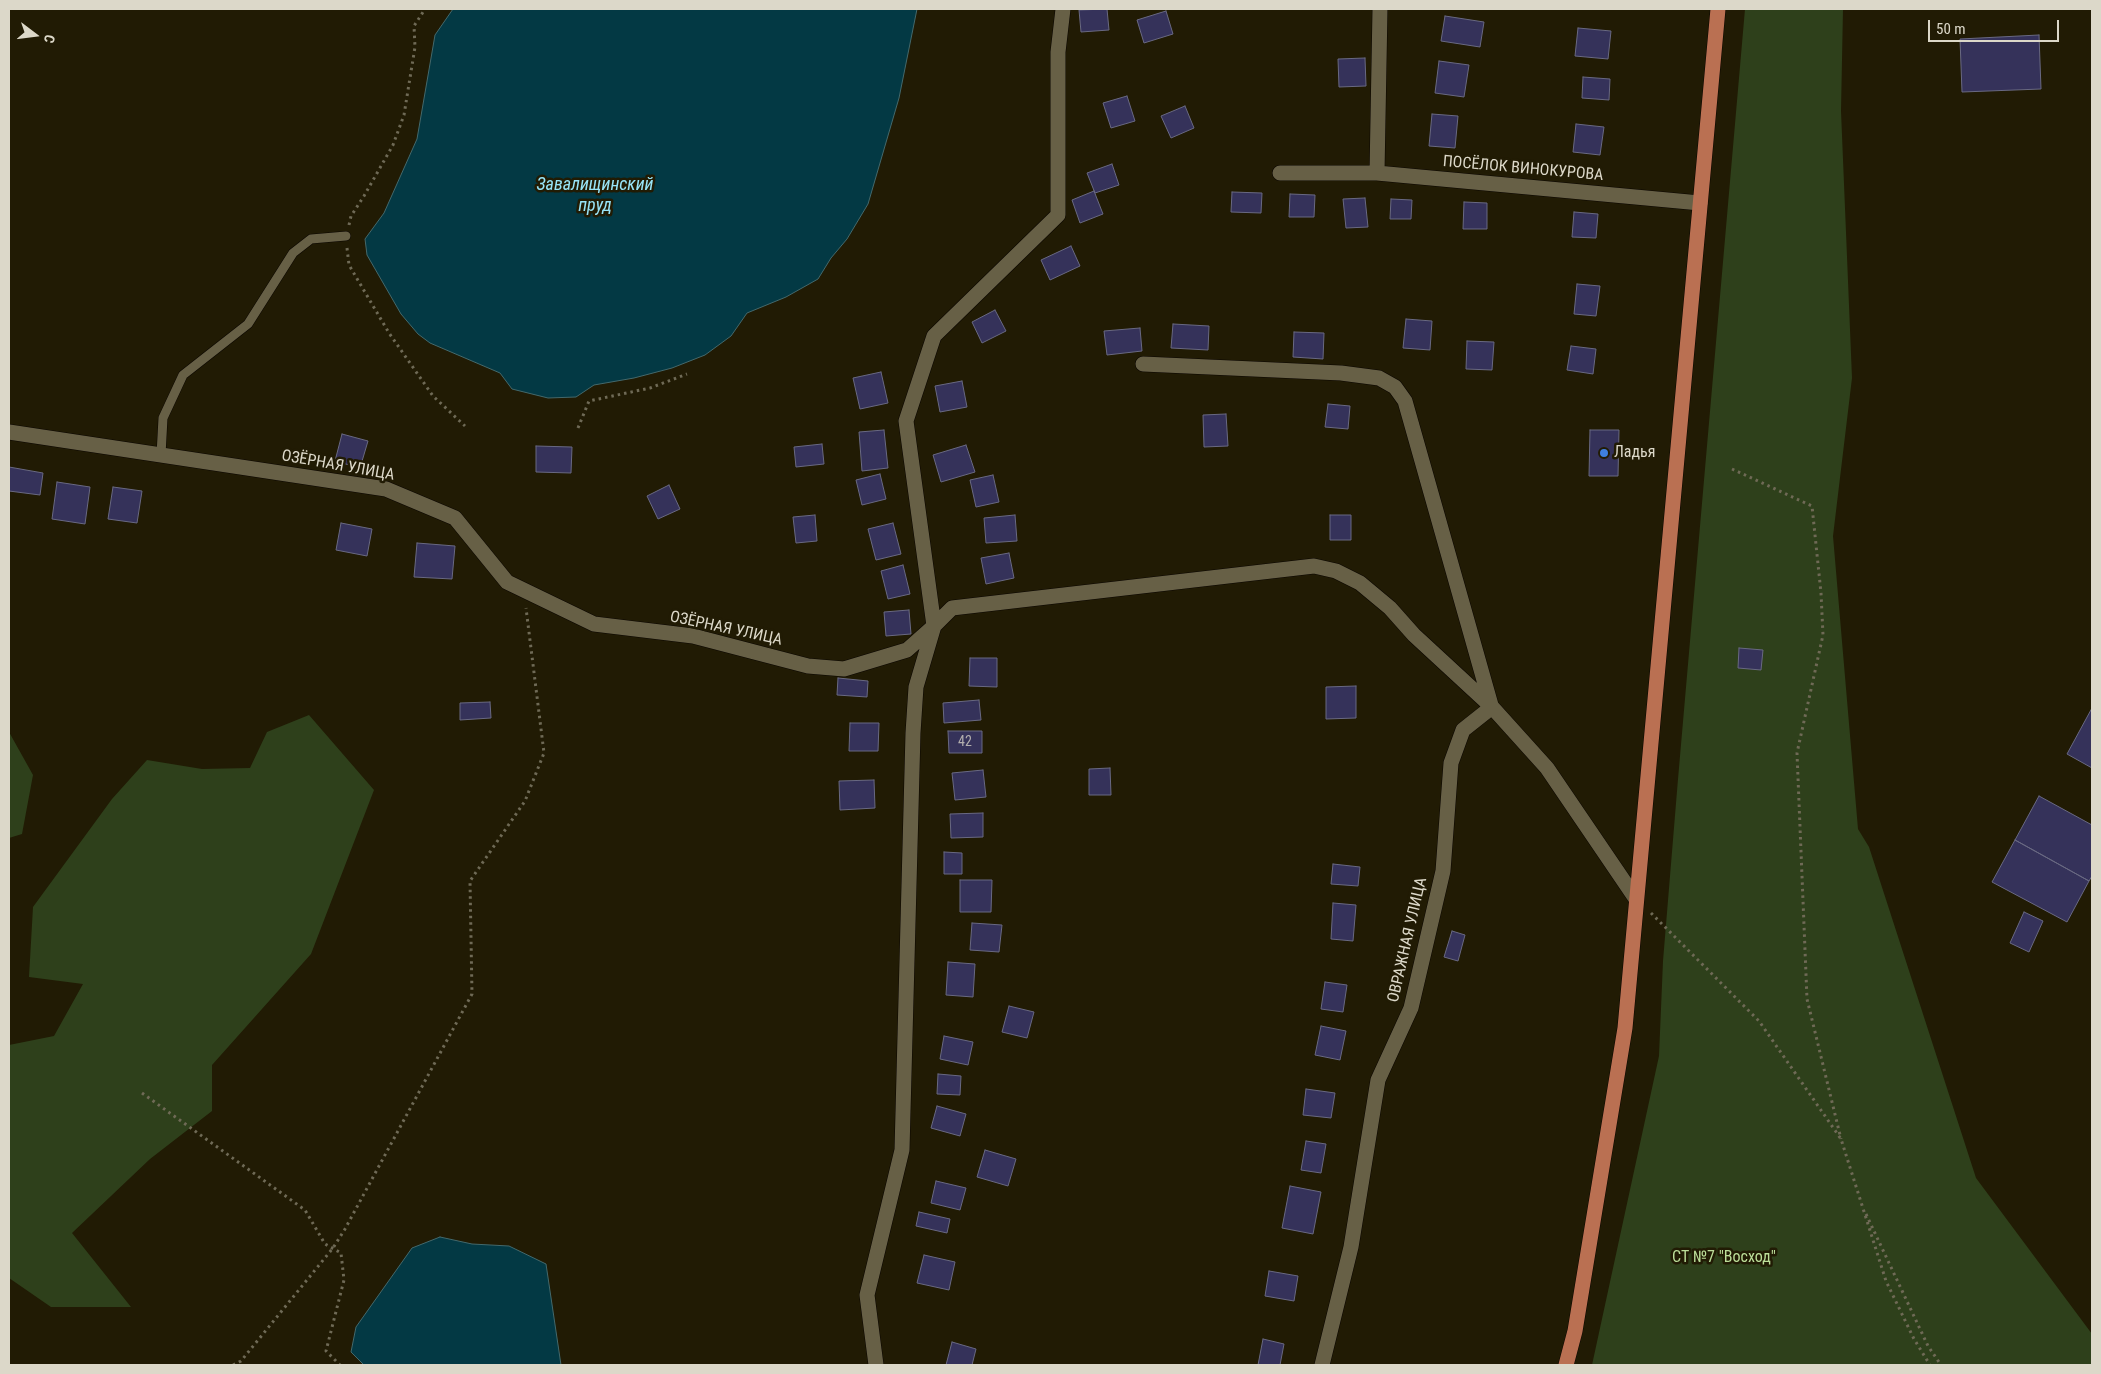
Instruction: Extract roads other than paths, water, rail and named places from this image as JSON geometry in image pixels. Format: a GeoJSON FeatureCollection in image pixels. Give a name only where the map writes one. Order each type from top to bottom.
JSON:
{"type":"FeatureCollection","features":[{"type":"Feature","properties":{"kind":"main road"},"geometry":{"type":"LineString","coordinates":[[1566,1365],[1575,1331],[1625,1028],[1718,9]]}},
{"type":"Feature","properties":{"kind":"street"},"geometry":{"type":"LineString","coordinates":[[874,1365],[867,1296],[902,1150],[913,733],[916,687],[934,626],[906,421],[934,336],[1058,215],[1058,52],[1064,9]]}},
{"type":"Feature","properties":{"kind":"street"},"geometry":{"type":"LineString","coordinates":[[1377,173],[1380,9]]}},
{"type":"Feature","properties":{"kind":"street","name":"ПОСЁЛОК ВИНОКУРОВА"},"geometry":{"type":"LineString","coordinates":[[1280,173],[1377,173],[1700,203]]}},
{"type":"Feature","properties":{"kind":"street"},"geometry":{"type":"LineString","coordinates":[[1143,364],[1341,373],[1378,378],[1395,387],[1405,401],[1492,707]]}},
{"type":"Feature","properties":{"kind":"street","name":"ОЗЁРНАЯ УЛИЦА"},"geometry":{"type":"LineString","coordinates":[[9,432],[386,489],[455,518],[507,582],[594,624],[693,636],[817,667],[844,669],[907,650],[952,608],[1314,566],[1336,571],[1360,583],[1390,608],[1414,635],[1492,707],[1547,768],[1636,899]]}},
{"type":"Feature","properties":{"kind":"street","name":"ОВРАЖНАЯ УЛИЦА"},"geometry":{"type":"LineString","coordinates":[[1322,1365],[1351,1247],[1378,1080],[1411,1008],[1442,872],[1451,763],[1463,730],[1492,707]]}},
{"type":"Feature","properties":{"kind":"lane"},"geometry":{"type":"LineString","coordinates":[[161,455],[163,418],[182,375],[248,324],[293,253],[311,239],[346,236]]}},
{"type":"Feature","properties":{"kind":"water","name":"Завалищинский пруд"},"geometry":{"type":"Polygon","coordinates":[[[453,9],[917,9],[899,98],[868,204],[847,239],[831,258],[818,279],[786,297],[747,313],[731,336],[705,355],[672,368],[634,378],[594,385],[576,397],[548,398],[512,389],[500,373],[430,343],[418,334],[401,314],[367,255],[365,239],[384,213],[417,139],[435,35],[453,9]]]}},
{"type":"Feature","properties":{"kind":"water"},"geometry":{"type":"Polygon","coordinates":[[[440,1237],[472,1244],[509,1246],[546,1264],[561,1365],[364,1365],[351,1352],[356,1327],[412,1248],[440,1237]]]}},
{"type":"Feature","properties":{"kind":"place","name":"Ладья"},"geometry":{"type":"Point","coordinates":[1604,453]}},
{"type":"Feature","properties":{"kind":"park label","name":"СТ №7 \"Восход\""},"geometry":{"type":"Point","coordinates":[1724,1258]}}]}
